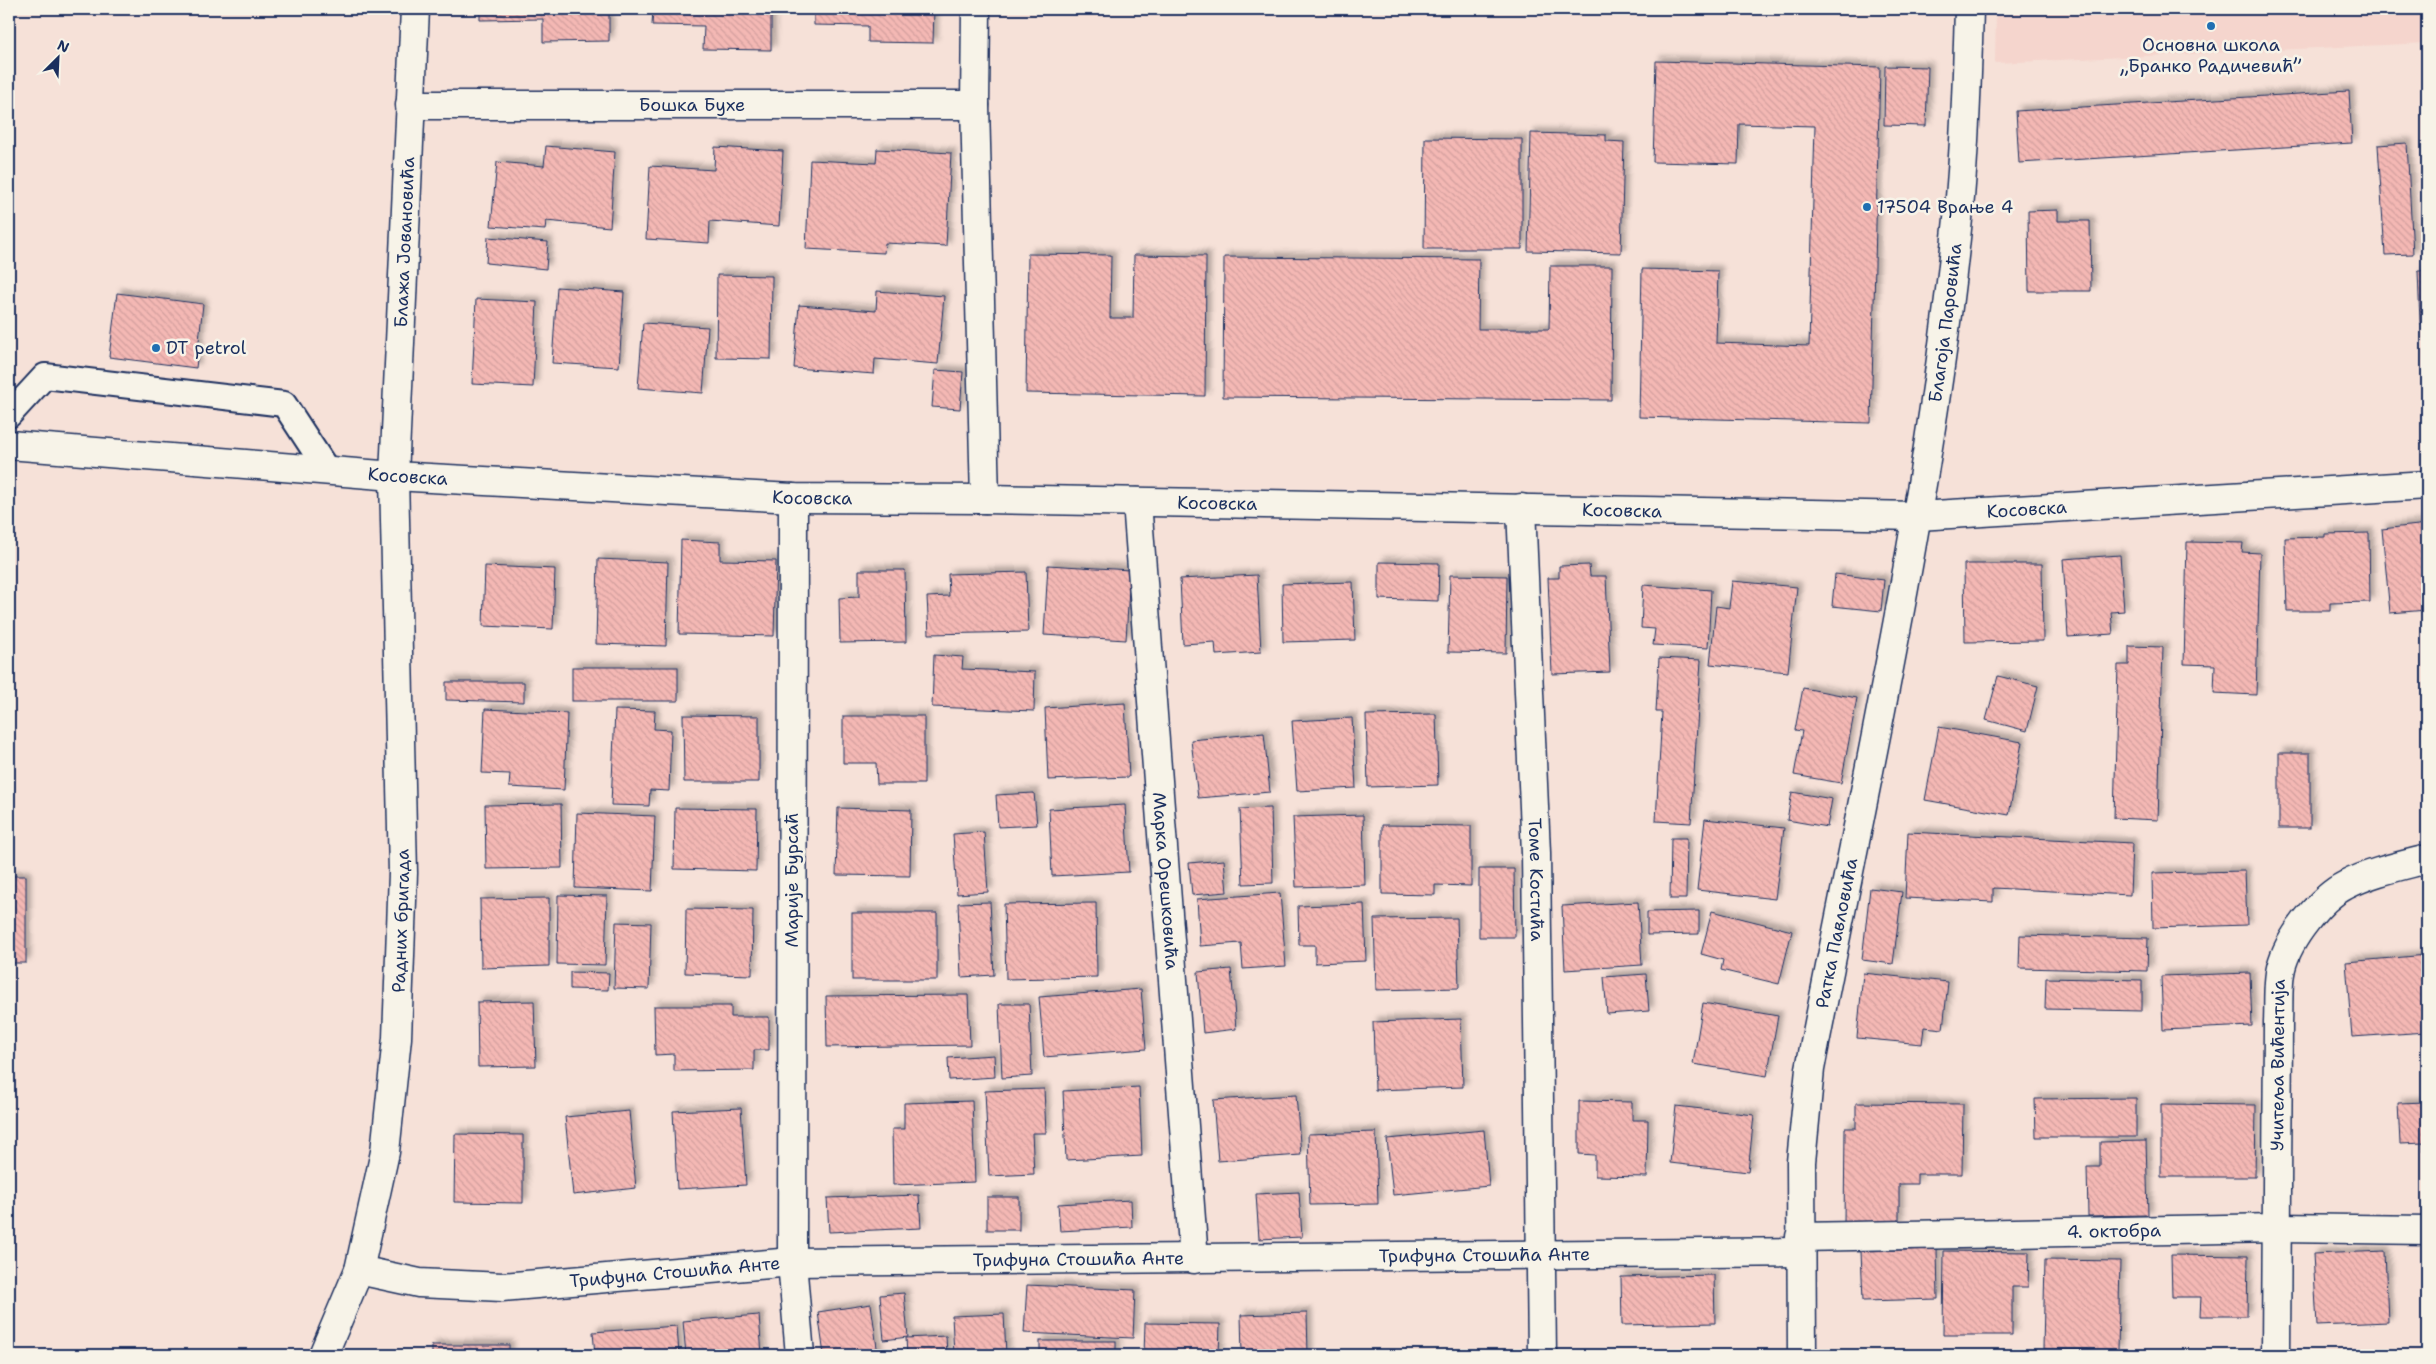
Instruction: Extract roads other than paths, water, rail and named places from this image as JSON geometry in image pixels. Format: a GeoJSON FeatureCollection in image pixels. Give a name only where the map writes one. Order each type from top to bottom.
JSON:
{"type":"FeatureCollection","features":[{"type":"Feature","properties":{"kind":"street","name":"Блажа Јовановића"},"geometry":{"type":"LineString","coordinates":[[394,476],[415,9]]}},
{"type":"Feature","properties":{"kind":"street"},"geometry":{"type":"LineString","coordinates":[[976,9],[974,105],[985,499]]}},
{"type":"Feature","properties":{"kind":"street","name":"Благоја Паровића"},"geometry":{"type":"LineString","coordinates":[[1918,516],[1958,217],[1969,9]]}},
{"type":"Feature","properties":{"kind":"street","name":"Бошка Бухе"},"geometry":{"type":"LineString","coordinates":[[410,105],[974,105]]}},
{"type":"Feature","properties":{"kind":"street","name":"Косовска"},"geometry":{"type":"LineString","coordinates":[[9,445],[394,476],[793,498],[985,499],[1918,516],[2427,485]]}},
{"type":"Feature","properties":{"kind":"street","name":"Радних бригада"},"geometry":{"type":"LineString","coordinates":[[323,1355],[359,1270],[385,1152],[397,1038],[403,873],[394,476]]}},
{"type":"Feature","properties":{"kind":"street","name":"Марије Бурсаћ"},"geometry":{"type":"LineString","coordinates":[[793,498],[792,1262],[800,1355]]}},
{"type":"Feature","properties":{"kind":"street","name":"Марка Орешковића"},"geometry":{"type":"LineString","coordinates":[[1138,502],[1194,1259]]}},
{"type":"Feature","properties":{"kind":"street","name":"Томе Костића"},"geometry":{"type":"LineString","coordinates":[[1521,508],[1536,853],[1542,1355]]}},
{"type":"Feature","properties":{"kind":"street","name":"Ратка Павловића"},"geometry":{"type":"LineString","coordinates":[[1802,1355],[1801,1162],[1810,1069],[1918,516]]}},
{"type":"Feature","properties":{"kind":"street","name":"Учитеља Вићентија"},"geometry":{"type":"LineString","coordinates":[[2276,1355],[2278,1022],[2281,968],[2295,937],[2311,916],[2345,885],[2385,870],[2427,859]]}},
{"type":"Feature","properties":{"kind":"street","name":"4. октобра"},"geometry":{"type":"LineString","coordinates":[[1801,1245],[2278,1228],[2427,1230]]}},
{"type":"Feature","properties":{"kind":"street","name":"Трифуна Стошића Анте"},"geometry":{"type":"LineString","coordinates":[[359,1270],[419,1283],[502,1287],[792,1262],[1540,1254],[1801,1245]]}},
{"type":"Feature","properties":{"kind":"lane"},"geometry":{"type":"LineString","coordinates":[[9,415],[45,376],[284,404],[327,470]]}},
{"type":"Feature","properties":{"kind":"place","name":"Основна школа „Бранко Радичевић”"},"geometry":{"type":"Point","coordinates":[2211,26]}},
{"type":"Feature","properties":{"kind":"place","name":"17504 Врање 4"},"geometry":{"type":"Point","coordinates":[1867,207]}},
{"type":"Feature","properties":{"kind":"place","name":"DT petrol"},"geometry":{"type":"Point","coordinates":[156,348]}}]}
